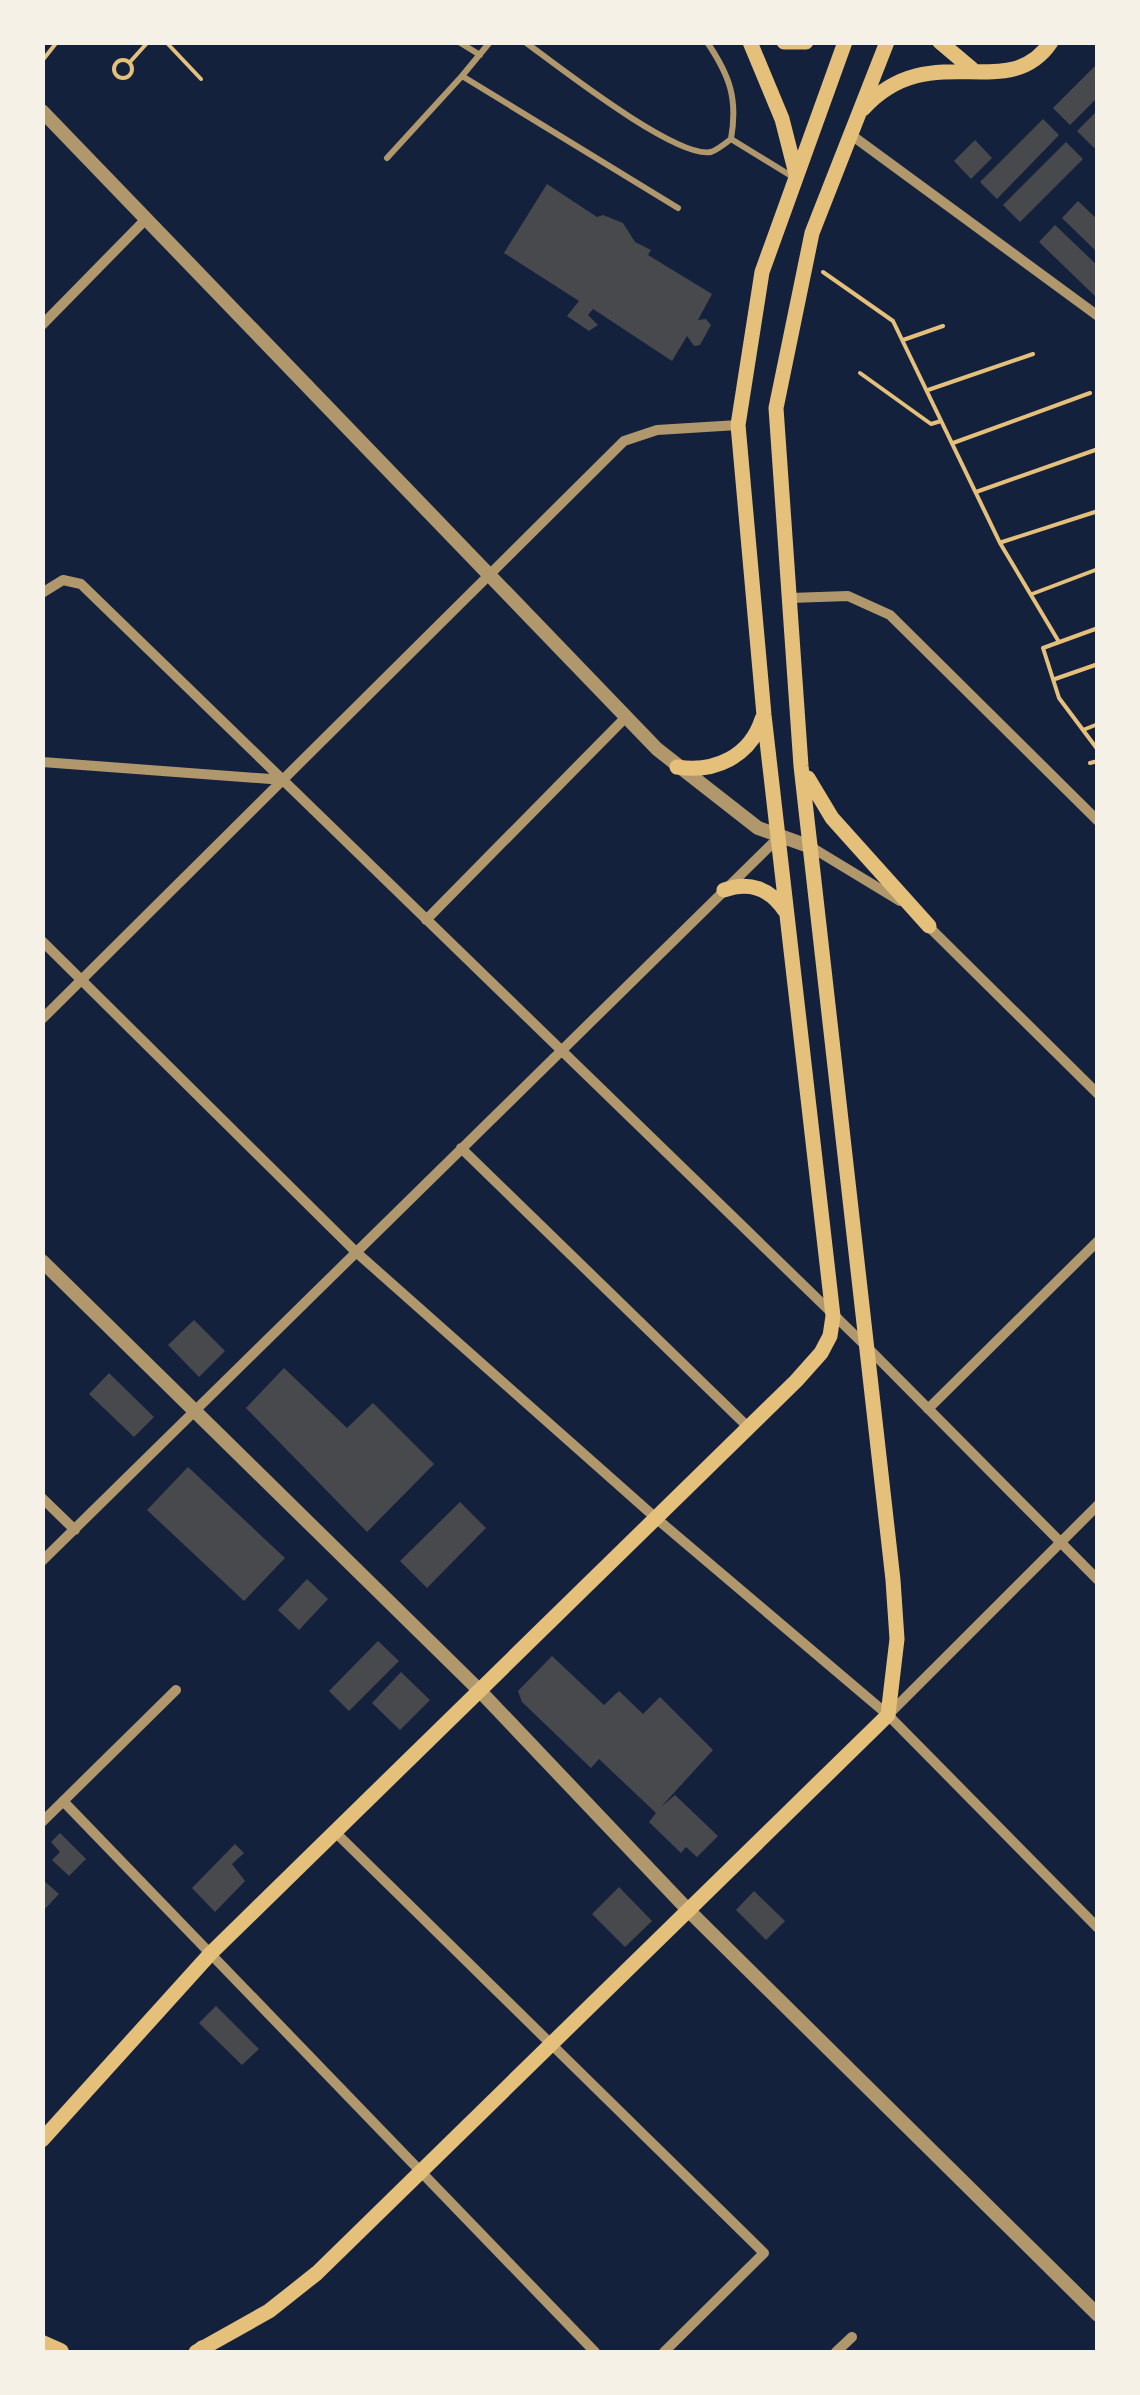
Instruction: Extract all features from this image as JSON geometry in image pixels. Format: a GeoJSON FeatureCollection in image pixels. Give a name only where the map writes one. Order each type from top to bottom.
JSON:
{"type":"FeatureCollection","features":[{"type":"Feature","properties":{"kind":"main road"},"geometry":{"type":"LineString","coordinates":[[750,42],[782,119],[795,175]]}},
{"type":"Feature","properties":{"kind":"main road"},"geometry":{"type":"LineString","coordinates":[[784,42],[806,42]]}},
{"type":"Feature","properties":{"kind":"main road"},"geometry":{"type":"LineString","coordinates":[[42,2140],[211,1953],[656,1519],[821,1353],[830,1336],[833,1316],[764,715],[738,425],[762,272],[846,42]]}},
{"type":"Feature","properties":{"kind":"main road"},"geometry":{"type":"LineString","coordinates":[[200,2351],[292,2294],[888,1715],[896,1639],[870,1350],[802,766],[776,408],[803,267],[887,42]]}},
{"type":"Feature","properties":{"kind":"main road"},"geometry":{"type":"LineString","coordinates":[[940,42],[976,72]]}},
{"type":"Feature","properties":{"kind":"main road"},"geometry":{"type":"LineString","coordinates":[[857,116],[875,96],[906,78],[949,69],[991,74],[1020,68],[1051,42]]}},
{"type":"Feature","properties":{"kind":"main road"},"geometry":{"type":"LineString","coordinates":[[677,767],[714,766],[736,756],[753,738],[764,715]]}},
{"type":"Feature","properties":{"kind":"main road"},"geometry":{"type":"LineString","coordinates":[[802,766],[832,818],[929,926]]}},
{"type":"Feature","properties":{"kind":"main road"},"geometry":{"type":"LineString","coordinates":[[724,890],[746,886],[761,889],[774,897],[787,916]]}},
{"type":"Feature","properties":{"kind":"main road"},"geometry":{"type":"LineString","coordinates":[[42,2344],[60,2352]]}},
{"type":"Feature","properties":{"kind":"street"},"geometry":{"type":"LineString","coordinates":[[42,111],[491,574],[625,718],[677,767],[741,817],[811,848],[886,891],[929,926],[1095,1085]]}},
{"type":"Feature","properties":{"kind":"street"},"geometry":{"type":"LineString","coordinates":[[850,134],[1098,316]]}},
{"type":"Feature","properties":{"kind":"street"},"geometry":{"type":"LineString","coordinates":[[42,325],[147,218]]}},
{"type":"Feature","properties":{"kind":"street"},"geometry":{"type":"LineString","coordinates":[[42,1019],[624,441],[656,430],[738,425]]}},
{"type":"Feature","properties":{"kind":"street"},"geometry":{"type":"LineString","coordinates":[[42,593],[62,580],[81,584],[285,780],[559,1054],[870,1350],[1098,1580]]}},
{"type":"Feature","properties":{"kind":"street"},"geometry":{"type":"LineString","coordinates":[[790,598],[848,596],[890,614],[1098,821]]}},
{"type":"Feature","properties":{"kind":"street"},"geometry":{"type":"LineString","coordinates":[[426,920],[625,718]]}},
{"type":"Feature","properties":{"kind":"street"},"geometry":{"type":"LineString","coordinates":[[42,762],[285,780]]}},
{"type":"Feature","properties":{"kind":"street"},"geometry":{"type":"LineString","coordinates":[[42,1562],[779,837]]}},
{"type":"Feature","properties":{"kind":"street"},"geometry":{"type":"LineString","coordinates":[[42,941],[356,1252],[656,1519],[888,1715],[1098,1928]]}},
{"type":"Feature","properties":{"kind":"street"},"geometry":{"type":"LineString","coordinates":[[462,1148],[748,1427]]}},
{"type":"Feature","properties":{"kind":"street"},"geometry":{"type":"LineString","coordinates":[[928,1409],[1098,1241]]}},
{"type":"Feature","properties":{"kind":"street"},"geometry":{"type":"LineString","coordinates":[[42,1260],[479,1690],[688,1910],[1098,2315]]}},
{"type":"Feature","properties":{"kind":"street"},"geometry":{"type":"LineString","coordinates":[[42,1498],[74,1530]]}},
{"type":"Feature","properties":{"kind":"street"},"geometry":{"type":"LineString","coordinates":[[888,1715],[1098,1506]]}},
{"type":"Feature","properties":{"kind":"street"},"geometry":{"type":"LineString","coordinates":[[42,1822],[176,1690]]}},
{"type":"Feature","properties":{"kind":"street"},"geometry":{"type":"LineString","coordinates":[[64,1801],[595,2352]]}},
{"type":"Feature","properties":{"kind":"street"},"geometry":{"type":"LineString","coordinates":[[334,1831],[764,2254],[664,2352]]}},
{"type":"Feature","properties":{"kind":"street"},"geometry":{"type":"LineString","coordinates":[[836,2352],[852,2337]]}},
{"type":"Feature","properties":{"kind":"lane"},"geometry":{"type":"LineString","coordinates":[[459,42],[480,55]]}},
{"type":"Feature","properties":{"kind":"lane"},"geometry":{"type":"LineString","coordinates":[[387,158],[490,42]]}},
{"type":"Feature","properties":{"kind":"lane"},"geometry":{"type":"LineString","coordinates":[[525,42],[676,144],[712,152],[731,139],[736,110],[733,88],[707,42]]}},
{"type":"Feature","properties":{"kind":"lane"},"geometry":{"type":"LineString","coordinates":[[462,76],[678,208]]}},
{"type":"Feature","properties":{"kind":"lane"},"geometry":{"type":"LineString","coordinates":[[731,139],[795,175]]}},
{"type":"Feature","properties":{"kind":"path"},"geometry":{"type":"LineString","coordinates":[[130,62],[148,42]]}},
{"type":"Feature","properties":{"kind":"path"},"geometry":{"type":"LineString","coordinates":[[166,42],[202,78]]}},
{"type":"Feature","properties":{"kind":"path"},"geometry":{"type":"LineString","coordinates":[[42,61],[57,43]]}},
{"type":"Feature","properties":{"kind":"path"},"geometry":{"type":"LineString","coordinates":[[816,266],[893,321],[1000,543],[1059,642]]}},
{"type":"Feature","properties":{"kind":"path"},"geometry":{"type":"LineString","coordinates":[[902,340],[943,326]]}},
{"type":"Feature","properties":{"kind":"path"},"geometry":{"type":"LineString","coordinates":[[927,391],[1033,354]]}},
{"type":"Feature","properties":{"kind":"path"},"geometry":{"type":"LineString","coordinates":[[860,372],[932,424],[941,421]]}},
{"type":"Feature","properties":{"kind":"path"},"geometry":{"type":"LineString","coordinates":[[952,443],[1090,393]]}},
{"type":"Feature","properties":{"kind":"path"},"geometry":{"type":"LineString","coordinates":[[976,492],[1098,449]]}},
{"type":"Feature","properties":{"kind":"path"},"geometry":{"type":"LineString","coordinates":[[1000,543],[1098,511]]}},
{"type":"Feature","properties":{"kind":"path"},"geometry":{"type":"LineString","coordinates":[[1030,594],[1098,569]]}},
{"type":"Feature","properties":{"kind":"path"},"geometry":{"type":"LineString","coordinates":[[1098,628],[1042,648],[1059,698],[1098,750]]}},
{"type":"Feature","properties":{"kind":"path"},"geometry":{"type":"LineString","coordinates":[[1053,680],[1098,664]]}},
{"type":"Feature","properties":{"kind":"path"},"geometry":{"type":"LineString","coordinates":[[1082,730],[1098,724]]}},
{"type":"Feature","properties":{"kind":"path"},"geometry":{"type":"LineString","coordinates":[[1090,763],[1098,760]]}},
{"type":"Feature","properties":{"kind":"building"},"geometry":{"type":"Polygon","coordinates":[[[1098,63],[1098,97],[1070,125],[1053,108],[1098,63]]]}},
{"type":"Feature","properties":{"kind":"building"},"geometry":{"type":"Polygon","coordinates":[[[1098,110],[1098,144],[1094,148],[1077,131],[1098,110]]]}},
{"type":"Feature","properties":{"kind":"building"},"geometry":{"type":"Polygon","coordinates":[[[1043,119],[1059,135],[997,199],[980,182],[1043,119]]]}},
{"type":"Feature","properties":{"kind":"building"},"geometry":{"type":"Polygon","coordinates":[[[975,140],[992,158],[971,179],[954,161],[975,140]]]}},
{"type":"Feature","properties":{"kind":"building"},"geometry":{"type":"Polygon","coordinates":[[[1066,142],[1083,159],[1020,222],[1003,205],[1066,142]]]}},
{"type":"Feature","properties":{"kind":"building"},"geometry":{"type":"Polygon","coordinates":[[[547,184],[597,217],[603,215],[623,223],[635,242],[651,250],[648,255],[712,294],[698,320],[706,319],[711,325],[700,345],[694,346],[687,336],[672,361],[593,309],[588,315],[598,325],[589,331],[567,316],[579,301],[504,253],[547,184]]]}},
{"type":"Feature","properties":{"kind":"building"},"geometry":{"type":"Polygon","coordinates":[[[1078,201],[1098,220],[1098,253],[1062,218],[1078,201]]]}},
{"type":"Feature","properties":{"kind":"building"},"geometry":{"type":"Polygon","coordinates":[[[1055,225],[1098,266],[1098,299],[1039,242],[1055,225]]]}},
{"type":"Feature","properties":{"kind":"building"},"geometry":{"type":"Polygon","coordinates":[[[194,1320],[225,1351],[199,1377],[168,1345],[194,1320]]]}},
{"type":"Feature","properties":{"kind":"building"},"geometry":{"type":"Polygon","coordinates":[[[284,1368],[347,1428],[373,1403],[434,1464],[367,1532],[246,1408],[284,1368]]]}},
{"type":"Feature","properties":{"kind":"building"},"geometry":{"type":"Polygon","coordinates":[[[109,1373],[154,1417],[134,1437],[89,1394],[109,1373]]]}},
{"type":"Feature","properties":{"kind":"building"},"geometry":{"type":"Polygon","coordinates":[[[188,1467],[285,1558],[244,1601],[147,1510],[188,1467]]]}},
{"type":"Feature","properties":{"kind":"building"},"geometry":{"type":"Polygon","coordinates":[[[460,1502],[486,1528],[427,1588],[400,1561],[460,1502]]]}},
{"type":"Feature","properties":{"kind":"building"},"geometry":{"type":"Polygon","coordinates":[[[307,1579],[328,1599],[299,1630],[278,1610],[307,1579]]]}},
{"type":"Feature","properties":{"kind":"building"},"geometry":{"type":"Polygon","coordinates":[[[378,1641],[399,1661],[349,1711],[329,1691],[378,1641]]]}},
{"type":"Feature","properties":{"kind":"building"},"geometry":{"type":"Polygon","coordinates":[[[552,1656],[604,1705],[619,1691],[643,1714],[660,1697],[713,1750],[661,1807],[675,1795],[718,1836],[697,1857],[686,1847],[681,1853],[649,1822],[656,1813],[599,1759],[591,1768],[522,1702],[518,1691],[552,1656]]]}},
{"type":"Feature","properties":{"kind":"building"},"geometry":{"type":"Polygon","coordinates":[[[401,1672],[430,1700],[400,1730],[372,1703],[401,1672]]]}},
{"type":"Feature","properties":{"kind":"building"},"geometry":{"type":"Polygon","coordinates":[[[60,1833],[86,1859],[69,1876],[52,1860],[60,1852],[51,1842],[60,1833]]]}},
{"type":"Feature","properties":{"kind":"building"},"geometry":{"type":"Polygon","coordinates":[[[235,1844],[244,1853],[232,1864],[245,1881],[215,1912],[192,1888],[235,1844]]]}},
{"type":"Feature","properties":{"kind":"building"},"geometry":{"type":"Polygon","coordinates":[[[42,1879],[59,1894],[42,1912],[42,1879]]]}},
{"type":"Feature","properties":{"kind":"building"},"geometry":{"type":"Polygon","coordinates":[[[619,1887],[652,1921],[625,1947],[592,1914],[619,1887]]]}},
{"type":"Feature","properties":{"kind":"building"},"geometry":{"type":"Polygon","coordinates":[[[754,1891],[785,1921],[766,1940],[736,1910],[754,1891]]]}},
{"type":"Feature","properties":{"kind":"building"},"geometry":{"type":"Polygon","coordinates":[[[216,2006],[259,2049],[242,2065],[199,2023],[216,2006]]]}}]}
